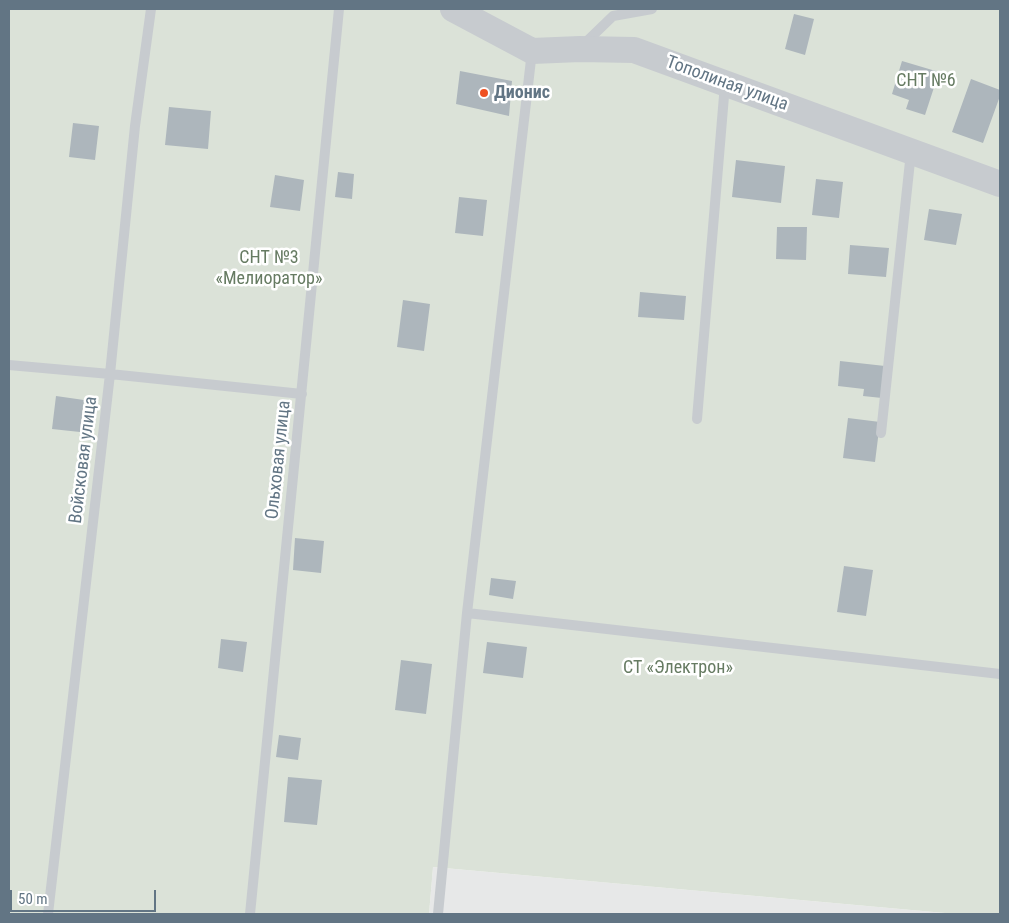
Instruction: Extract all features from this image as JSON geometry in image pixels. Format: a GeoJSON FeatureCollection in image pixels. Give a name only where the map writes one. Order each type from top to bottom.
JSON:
{"type":"FeatureCollection","features":[{"type":"Feature","properties":{"kind":"street"},"geometry":{"type":"LineString","coordinates":[[453,9],[532,51]]}},
{"type":"Feature","properties":{"kind":"street","name":"Тополиная улица"},"geometry":{"type":"LineString","coordinates":[[532,51],[580,49],[634,50],[1000,184]]}},
{"type":"Feature","properties":{"kind":"lane","name":"Войсковая улица"},"geometry":{"type":"LineString","coordinates":[[48,914],[110,374],[135,126],[151,9]]}},
{"type":"Feature","properties":{"kind":"lane","name":"Ольховая улица"},"geometry":{"type":"LineString","coordinates":[[250,914],[340,9]]}},
{"type":"Feature","properties":{"kind":"lane"},"geometry":{"type":"LineString","coordinates":[[580,49],[613,16],[652,9]]}},
{"type":"Feature","properties":{"kind":"lane"},"geometry":{"type":"LineString","coordinates":[[438,914],[467,613],[532,51]]}},
{"type":"Feature","properties":{"kind":"lane"},"geometry":{"type":"LineString","coordinates":[[697,419],[725,83]]}},
{"type":"Feature","properties":{"kind":"lane"},"geometry":{"type":"LineString","coordinates":[[881,432],[911,151]]}},
{"type":"Feature","properties":{"kind":"lane"},"geometry":{"type":"LineString","coordinates":[[9,365],[302,394]]}},
{"type":"Feature","properties":{"kind":"lane"},"geometry":{"type":"LineString","coordinates":[[467,613],[1000,674]]}},
{"type":"Feature","properties":{"kind":"shaded area"},"geometry":{"type":"Polygon","coordinates":[[[433,867],[956,914],[429,914],[433,867]]]}},
{"type":"Feature","properties":{"kind":"green space","name":"СНТ №3 «Мелиоратор»"},"geometry":{"type":"Polygon","coordinates":[[[9,9],[1000,9],[1000,914],[956,914],[433,867],[429,914],[9,914],[9,9]]]}},
{"type":"Feature","properties":{"kind":"building"},"geometry":{"type":"Polygon","coordinates":[[[794,14],[814,19],[805,55],[785,49],[794,14]]]}},
{"type":"Feature","properties":{"kind":"building"},"geometry":{"type":"Polygon","coordinates":[[[902,61],[939,72],[925,115],[906,109],[909,100],[892,94],[902,61]]]}},
{"type":"Feature","properties":{"kind":"building","name":"Дионис"},"geometry":{"type":"Polygon","coordinates":[[[460,71],[512,81],[509,116],[456,104],[460,71]]]}},
{"type":"Feature","properties":{"kind":"building"},"geometry":{"type":"Polygon","coordinates":[[[971,79],[1000,90],[1000,96],[983,143],[952,132],[971,79]]]}},
{"type":"Feature","properties":{"kind":"building"},"geometry":{"type":"Polygon","coordinates":[[[169,107],[211,111],[208,149],[165,145],[169,107]]]}},
{"type":"Feature","properties":{"kind":"building"},"geometry":{"type":"Polygon","coordinates":[[[73,123],[99,126],[95,160],[69,157],[73,123]]]}},
{"type":"Feature","properties":{"kind":"building"},"geometry":{"type":"Polygon","coordinates":[[[736,160],[785,166],[781,203],[732,197],[736,160]]]}},
{"type":"Feature","properties":{"kind":"building"},"geometry":{"type":"Polygon","coordinates":[[[338,172],[354,174],[352,199],[335,197],[338,172]]]}},
{"type":"Feature","properties":{"kind":"building"},"geometry":{"type":"Polygon","coordinates":[[[275,175],[304,180],[300,211],[270,207],[275,175]]]}},
{"type":"Feature","properties":{"kind":"building"},"geometry":{"type":"Polygon","coordinates":[[[816,179],[843,182],[839,218],[812,215],[816,179]]]}},
{"type":"Feature","properties":{"kind":"building"},"geometry":{"type":"Polygon","coordinates":[[[459,197],[487,200],[483,236],[455,233],[459,197]]]}},
{"type":"Feature","properties":{"kind":"building"},"geometry":{"type":"Polygon","coordinates":[[[929,209],[962,214],[956,245],[924,240],[929,209]]]}},
{"type":"Feature","properties":{"kind":"building"},"geometry":{"type":"Polygon","coordinates":[[[777,227],[807,227],[806,260],[776,259],[777,227]]]}},
{"type":"Feature","properties":{"kind":"building"},"geometry":{"type":"Polygon","coordinates":[[[850,245],[889,248],[886,277],[848,274],[850,245]]]}},
{"type":"Feature","properties":{"kind":"building"},"geometry":{"type":"Polygon","coordinates":[[[640,292],[686,296],[684,320],[638,317],[640,292]]]}},
{"type":"Feature","properties":{"kind":"building"},"geometry":{"type":"Polygon","coordinates":[[[403,300],[430,304],[424,351],[397,347],[403,300]]]}},
{"type":"Feature","properties":{"kind":"building"},"geometry":{"type":"Polygon","coordinates":[[[840,361],[885,366],[882,398],[863,396],[864,389],[838,386],[840,361]]]}},
{"type":"Feature","properties":{"kind":"building"},"geometry":{"type":"Polygon","coordinates":[[[56,396],[84,400],[80,432],[52,429],[56,396]]]}},
{"type":"Feature","properties":{"kind":"building"},"geometry":{"type":"Polygon","coordinates":[[[848,418],[880,422],[875,462],[843,458],[848,418]]]}},
{"type":"Feature","properties":{"kind":"building"},"geometry":{"type":"Polygon","coordinates":[[[295,538],[324,541],[321,573],[293,570],[295,538]]]}},
{"type":"Feature","properties":{"kind":"building"},"geometry":{"type":"Polygon","coordinates":[[[844,566],[873,570],[866,616],[837,612],[844,566]]]}},
{"type":"Feature","properties":{"kind":"building"},"geometry":{"type":"Polygon","coordinates":[[[491,578],[516,581],[513,599],[489,595],[491,578]]]}},
{"type":"Feature","properties":{"kind":"building"},"geometry":{"type":"Polygon","coordinates":[[[221,639],[247,642],[243,672],[218,668],[221,639]]]}},
{"type":"Feature","properties":{"kind":"building"},"geometry":{"type":"Polygon","coordinates":[[[487,642],[527,647],[523,678],[483,673],[487,642]]]}},
{"type":"Feature","properties":{"kind":"building"},"geometry":{"type":"Polygon","coordinates":[[[401,660],[432,664],[426,714],[395,710],[401,660]]]}},
{"type":"Feature","properties":{"kind":"building"},"geometry":{"type":"Polygon","coordinates":[[[279,735],[301,738],[298,760],[276,757],[279,735]]]}},
{"type":"Feature","properties":{"kind":"building"},"geometry":{"type":"Polygon","coordinates":[[[288,777],[322,780],[317,825],[284,822],[288,777]]]}},
{"type":"Feature","properties":{"kind":"place","name":"Дионис"},"geometry":{"type":"Point","coordinates":[484,93]}},
{"type":"Feature","properties":{"kind":"park label","name":"СНТ №6"},"geometry":{"type":"Point","coordinates":[926,81]}},
{"type":"Feature","properties":{"kind":"park label","name":"СТ «Электрон»"},"geometry":{"type":"Point","coordinates":[678,668]}}]}
